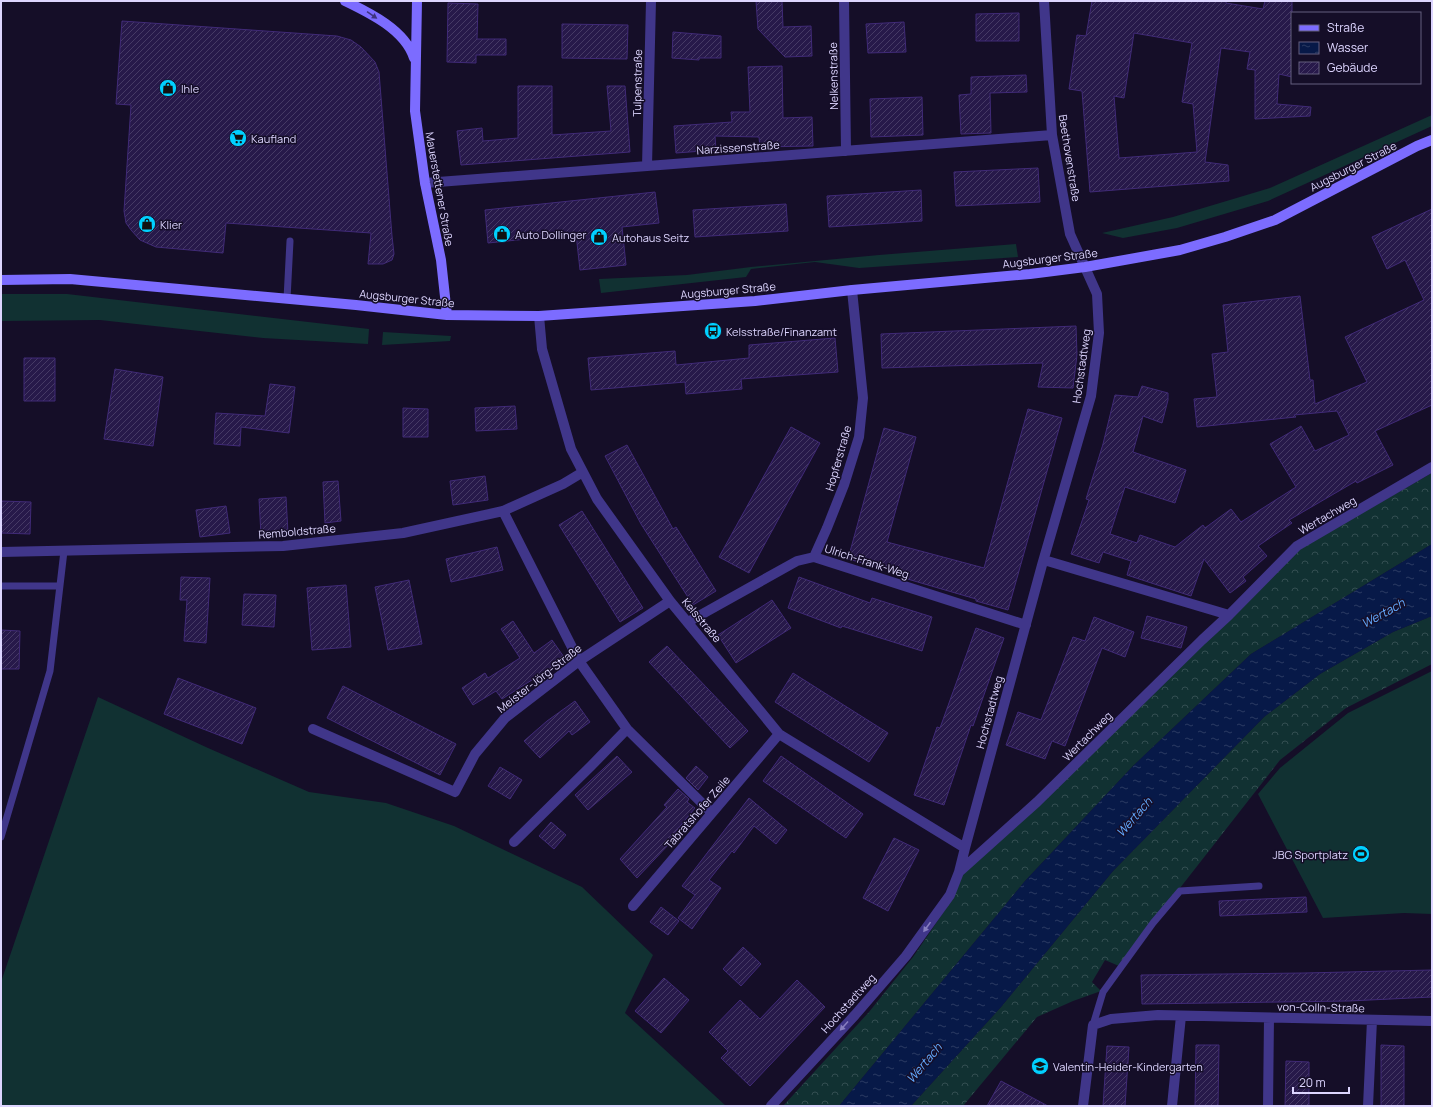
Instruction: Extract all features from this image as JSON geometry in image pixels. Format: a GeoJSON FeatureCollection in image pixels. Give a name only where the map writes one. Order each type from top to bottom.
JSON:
{"type":"FeatureCollection","features":[{"type":"Feature","properties":{"kind":"main road","name":"Mauerstettener Straße"},"geometry":{"type":"LineString","coordinates":[[345,1],[364,10],[398,33],[410,48],[416,66]]}},
{"type":"Feature","properties":{"kind":"main road","name":"Mauerstettener Straße"},"geometry":{"type":"LineString","coordinates":[[417,1],[415,111],[425,183],[440,260],[447,315]]}},
{"type":"Feature","properties":{"kind":"main road","name":"Augsburger Straße"},"geometry":{"type":"LineString","coordinates":[[1,280],[70,279],[447,315],[539,316],[755,301],[852,290],[1030,274],[1085,267],[1180,250],[1275,220],[1417,146],[1432,140]]}},
{"type":"Feature","properties":{"kind":"street","name":"Tulpenstraße"},"geometry":{"type":"LineString","coordinates":[[647,166],[651,1]]}},
{"type":"Feature","properties":{"kind":"street","name":"Nelkenstraße"},"geometry":{"type":"LineString","coordinates":[[844,1],[846,151]]}},
{"type":"Feature","properties":{"kind":"street","name":"Beethovenstraße"},"geometry":{"type":"LineString","coordinates":[[1044,1],[1052,136],[1070,234],[1085,267]]}},
{"type":"Feature","properties":{"kind":"street","name":"Narzissenstraße"},"geometry":{"type":"LineString","coordinates":[[425,183],[1052,136]]}},
{"type":"Feature","properties":{"kind":"street","name":"Hochstadtweg"},"geometry":{"type":"LineString","coordinates":[[771,1106],[906,956],[950,895],[959,872],[1044,560],[1091,396],[1099,333],[1098,294],[1085,267]]}},
{"type":"Feature","properties":{"kind":"street","name":"Hopferstraße"},"geometry":{"type":"LineString","coordinates":[[814,557],[844,485],[859,437],[863,398],[852,290]]}},
{"type":"Feature","properties":{"kind":"street","name":"Kelsstraße"},"geometry":{"type":"LineString","coordinates":[[539,316],[542,349],[571,449],[598,499],[670,601],[779,734],[965,848]]}},
{"type":"Feature","properties":{"kind":"street","name":"Wertachweg"},"geometry":{"type":"LineString","coordinates":[[959,872],[1037,802],[1229,615],[1297,546],[1432,467]]}},
{"type":"Feature","properties":{"kind":"street","name":"Remboldstraße"},"geometry":{"type":"LineString","coordinates":[[1,552],[283,546],[403,533],[503,511],[563,484],[583,472]]}},
{"type":"Feature","properties":{"kind":"street"},"geometry":{"type":"LineString","coordinates":[[503,511],[579,661],[627,729],[712,813]]}},
{"type":"Feature","properties":{"kind":"street","name":"Ulrich-Frank-Weg"},"geometry":{"type":"LineString","coordinates":[[688,622],[797,560],[814,557],[1026,625]]}},
{"type":"Feature","properties":{"kind":"street"},"geometry":{"type":"LineString","coordinates":[[1044,560],[1229,615]]}},
{"type":"Feature","properties":{"kind":"street","name":"Meister-Jörg-Straße"},"geometry":{"type":"LineString","coordinates":[[313,729],[455,792],[475,754],[505,718],[579,661],[670,601]]}},
{"type":"Feature","properties":{"kind":"street"},"geometry":{"type":"LineString","coordinates":[[514,842],[627,729]]}},
{"type":"Feature","properties":{"kind":"street","name":"Tabratshofer Zeile"},"geometry":{"type":"LineString","coordinates":[[633,906],[779,734]]}},
{"type":"Feature","properties":{"kind":"street","name":"von-Colln-Straße"},"geometry":{"type":"LineString","coordinates":[[1093,1025],[1111,1019],[1158,1015],[1432,1021]]}},
{"type":"Feature","properties":{"kind":"street"},"geometry":{"type":"LineString","coordinates":[[1172,1106],[1181,1016]]}},
{"type":"Feature","properties":{"kind":"street","name":"von-Colln-Straße"},"geometry":{"type":"LineString","coordinates":[[1268,1106],[1270,1018]]}},
{"type":"Feature","properties":{"kind":"street","name":"von-Colln-Straße"},"geometry":{"type":"LineString","coordinates":[[1368,1106],[1372,1020]]}},
{"type":"Feature","properties":{"kind":"street"},"geometry":{"type":"LineString","coordinates":[[1082,1106],[1093,1025]]}},
{"type":"Feature","properties":{"kind":"lane"},"geometry":{"type":"LineString","coordinates":[[287,299],[290,241]]}},
{"type":"Feature","properties":{"kind":"lane"},"geometry":{"type":"LineString","coordinates":[[1,837],[50,671],[64,551]]}},
{"type":"Feature","properties":{"kind":"lane"},"geometry":{"type":"LineString","coordinates":[[1,586],[59,586]]}},
{"type":"Feature","properties":{"kind":"lane"},"geometry":{"type":"LineString","coordinates":[[1093,1025],[1103,992],[1153,923],[1180,891],[1259,886]]}},
{"type":"Feature","properties":{"kind":"green space"},"geometry":{"type":"Polygon","coordinates":[[[1432,115],[1432,126],[1268,201],[1177,228],[1123,238],[1102,233],[1173,217],[1270,188],[1432,115]]]}},
{"type":"Feature","properties":{"kind":"green space"},"geometry":{"type":"Polygon","coordinates":[[[1016,244],[1018,257],[859,268],[815,262],[751,269],[746,277],[601,293],[599,279],[687,275],[751,267],[1016,244]]]}},
{"type":"Feature","properties":{"kind":"green space"},"geometry":{"type":"Polygon","coordinates":[[[1,294],[67,294],[369,329],[368,344],[263,338],[100,320],[1,321],[1,294]]]}},
{"type":"Feature","properties":{"kind":"green space"},"geometry":{"type":"Polygon","coordinates":[[[383,332],[451,336],[450,341],[382,345],[383,332]]]}},
{"type":"Feature","properties":{"kind":"green space"},"geometry":{"type":"Polygon","coordinates":[[[1432,473],[1432,544],[1251,654],[1133,766],[1025,881],[839,1106],[783,1106],[869,1012],[913,957],[954,897],[963,873],[1299,549],[1432,473]]]}},
{"type":"Feature","properties":{"kind":"green space"},"geometry":{"type":"Polygon","coordinates":[[[1432,616],[1432,664],[1346,708],[1280,760],[1119,966],[1105,960],[1092,982],[1101,991],[1073,1001],[1037,1017],[963,1106],[911,1106],[1001,1007],[1113,871],[1264,717],[1320,674],[1393,632],[1432,616]]]}},
{"type":"Feature","properties":{"kind":"green space","name":"JBG Sportplatz"},"geometry":{"type":"Polygon","coordinates":[[[1432,671],[1432,914],[1404,913],[1323,918],[1258,794],[1280,768],[1348,713],[1432,671]]]}},
{"type":"Feature","properties":{"kind":"green space"},"geometry":{"type":"Polygon","coordinates":[[[98,697],[208,748],[309,792],[386,803],[454,826],[582,887],[653,955],[625,1013],[726,1106],[1,1106],[1,982],[98,697]]]}},
{"type":"Feature","properties":{"kind":"water","name":"Wertach"},"geometry":{"type":"Polygon","coordinates":[[[1432,544],[1432,616],[1393,632],[1320,674],[1264,717],[1113,871],[1001,1007],[911,1106],[839,1106],[1025,881],[1133,766],[1251,654],[1432,544]]]}},
{"type":"Feature","properties":{"kind":"building"},"geometry":{"type":"Polygon","coordinates":[[[756,1],[782,1],[783,27],[811,26],[812,56],[785,57],[758,29],[756,1]]]}},
{"type":"Feature","properties":{"kind":"building"},"geometry":{"type":"Polygon","coordinates":[[[1092,1],[1226,1],[1226,3],[1263,9],[1265,1],[1292,1],[1291,77],[1279,74],[1277,104],[1311,107],[1310,116],[1255,119],[1255,70],[1247,69],[1250,52],[1221,48],[1205,162],[1228,165],[1229,181],[1090,192],[1082,91],[1069,89],[1077,35],[1086,36],[1092,1]],[[1134,33],[1124,98],[1114,96],[1119,158],[1197,152],[1193,104],[1182,102],[1192,43],[1134,33]]]}},
{"type":"Feature","properties":{"kind":"building"},"geometry":{"type":"Polygon","coordinates":[[[448,3],[478,4],[477,39],[506,39],[506,55],[476,55],[476,63],[447,62],[448,3]]]}},
{"type":"Feature","properties":{"kind":"building"},"geometry":{"type":"Polygon","coordinates":[[[1019,13],[1019,41],[976,41],[976,14],[1019,13]]]}},
{"type":"Feature","properties":{"kind":"building"},"geometry":{"type":"Polygon","coordinates":[[[122,21],[337,36],[351,40],[361,47],[375,62],[379,72],[394,254],[392,260],[383,264],[368,264],[371,233],[226,223],[223,253],[156,247],[140,240],[126,223],[124,211],[131,105],[116,104],[122,21]]]}},
{"type":"Feature","properties":{"kind":"building"},"geometry":{"type":"Polygon","coordinates":[[[904,22],[906,52],[868,53],[866,24],[904,22]]]}},
{"type":"Feature","properties":{"kind":"building"},"geometry":{"type":"Polygon","coordinates":[[[562,24],[628,25],[627,59],[562,58],[562,24]]]}},
{"type":"Feature","properties":{"kind":"building"},"geometry":{"type":"Polygon","coordinates":[[[673,32],[721,36],[721,58],[699,58],[699,60],[672,58],[673,32]]]}},
{"type":"Feature","properties":{"kind":"building"},"geometry":{"type":"Polygon","coordinates":[[[782,66],[783,118],[812,117],[813,146],[760,147],[759,137],[715,136],[716,150],[676,153],[674,126],[732,122],[731,112],[750,112],[748,67],[782,66]]]}},
{"type":"Feature","properties":{"kind":"building"},"geometry":{"type":"Polygon","coordinates":[[[1026,75],[1027,92],[990,93],[991,133],[961,134],[959,95],[971,94],[971,77],[1026,75]]]}},
{"type":"Feature","properties":{"kind":"building"},"geometry":{"type":"Polygon","coordinates":[[[518,86],[552,86],[552,135],[611,131],[607,86],[625,86],[630,152],[461,165],[457,131],[482,128],[483,141],[518,138],[518,86]]]}},
{"type":"Feature","properties":{"kind":"building"},"geometry":{"type":"Polygon","coordinates":[[[922,97],[923,135],[871,137],[870,99],[922,97]]]}},
{"type":"Feature","properties":{"kind":"building"},"geometry":{"type":"Polygon","coordinates":[[[1038,168],[1040,202],[956,206],[954,172],[1038,168]]]}},
{"type":"Feature","properties":{"kind":"building"},"geometry":{"type":"Polygon","coordinates":[[[921,190],[922,221],[829,227],[827,196],[921,190]]]}},
{"type":"Feature","properties":{"kind":"building"},"geometry":{"type":"Polygon","coordinates":[[[655,192],[659,223],[622,227],[626,265],[580,270],[576,234],[488,243],[485,210],[655,192]]]}},
{"type":"Feature","properties":{"kind":"building"},"geometry":{"type":"Polygon","coordinates":[[[786,204],[788,231],[695,237],[693,210],[786,204]]]}},
{"type":"Feature","properties":{"kind":"building"},"geometry":{"type":"Polygon","coordinates":[[[1432,209],[1432,405],[1375,431],[1393,465],[1357,483],[1356,481],[1289,520],[1292,523],[1258,546],[1267,556],[1243,577],[1246,581],[1230,593],[1204,559],[1191,596],[1127,575],[1131,561],[1103,552],[1099,563],[1071,554],[1089,500],[1086,499],[1103,444],[1115,395],[1138,397],[1142,386],[1168,393],[1168,400],[1162,423],[1143,416],[1133,452],[1186,470],[1175,503],[1125,487],[1110,534],[1137,543],[1140,535],[1175,547],[1203,525],[1205,528],[1231,509],[1241,522],[1296,487],[1270,444],[1301,426],[1315,451],[1349,435],[1337,411],[1294,415],[1296,417],[1197,427],[1194,399],[1217,397],[1212,354],[1228,352],[1223,305],[1300,296],[1310,380],[1313,380],[1315,404],[1367,382],[1345,337],[1424,300],[1405,260],[1387,269],[1372,237],[1432,209]]]}},
{"type":"Feature","properties":{"kind":"building"},"geometry":{"type":"Polygon","coordinates":[[[1076,326],[1077,355],[1073,388],[1038,387],[1043,363],[882,368],[881,334],[1076,326]]]}},
{"type":"Feature","properties":{"kind":"building"},"geometry":{"type":"Polygon","coordinates":[[[835,338],[838,372],[741,379],[742,389],[686,394],[685,382],[591,390],[588,358],[675,351],[676,365],[749,358],[749,345],[835,338]]]}},
{"type":"Feature","properties":{"kind":"building"},"geometry":{"type":"Polygon","coordinates":[[[24,358],[55,358],[55,401],[24,401],[24,358]]]}},
{"type":"Feature","properties":{"kind":"building"},"geometry":{"type":"Polygon","coordinates":[[[115,369],[163,377],[153,446],[104,439],[115,369]]]}},
{"type":"Feature","properties":{"kind":"building"},"geometry":{"type":"Polygon","coordinates":[[[270,384],[295,387],[289,433],[241,427],[240,446],[214,444],[216,413],[265,416],[270,384]]]}},
{"type":"Feature","properties":{"kind":"building"},"geometry":{"type":"Polygon","coordinates":[[[515,406],[517,429],[476,431],[475,408],[515,406]]]}},
{"type":"Feature","properties":{"kind":"building"},"geometry":{"type":"Polygon","coordinates":[[[403,408],[428,409],[428,437],[403,437],[403,408]]]}},
{"type":"Feature","properties":{"kind":"building"},"geometry":{"type":"Polygon","coordinates":[[[1028,409],[1062,418],[1008,610],[904,578],[904,574],[848,559],[884,428],[916,437],[887,542],[984,568],[1028,409]]]}},
{"type":"Feature","properties":{"kind":"building"},"geometry":{"type":"Polygon","coordinates":[[[791,427],[820,443],[749,573],[719,557],[791,427]]]}},
{"type":"Feature","properties":{"kind":"building"},"geometry":{"type":"Polygon","coordinates":[[[627,445],[673,529],[676,527],[716,591],[693,605],[641,524],[605,456],[627,445]]]}},
{"type":"Feature","properties":{"kind":"building"},"geometry":{"type":"Polygon","coordinates":[[[485,476],[488,500],[453,505],[450,481],[485,476]]]}},
{"type":"Feature","properties":{"kind":"building"},"geometry":{"type":"Polygon","coordinates":[[[338,481],[341,521],[325,523],[323,482],[338,481]]]}},
{"type":"Feature","properties":{"kind":"building"},"geometry":{"type":"Polygon","coordinates":[[[286,497],[288,533],[261,535],[259,499],[286,497]]]}},
{"type":"Feature","properties":{"kind":"building"},"geometry":{"type":"Polygon","coordinates":[[[1,501],[31,502],[30,534],[1,533],[1,501]]]}},
{"type":"Feature","properties":{"kind":"building"},"geometry":{"type":"Polygon","coordinates":[[[226,506],[230,533],[200,537],[196,510],[226,506]]]}},
{"type":"Feature","properties":{"kind":"building"},"geometry":{"type":"Polygon","coordinates":[[[582,511],[643,608],[620,622],[559,525],[582,511]]]}},
{"type":"Feature","properties":{"kind":"building"},"geometry":{"type":"Polygon","coordinates":[[[497,547],[503,570],[451,582],[446,559],[497,547]]]}},
{"type":"Feature","properties":{"kind":"building"},"geometry":{"type":"Polygon","coordinates":[[[181,577],[210,578],[206,643],[184,641],[187,600],[180,600],[181,577]]]}},
{"type":"Feature","properties":{"kind":"building"},"geometry":{"type":"Polygon","coordinates":[[[799,577],[870,603],[872,598],[932,617],[922,651],[842,626],[841,628],[788,608],[799,577]]]}},
{"type":"Feature","properties":{"kind":"building"},"geometry":{"type":"Polygon","coordinates":[[[409,580],[422,644],[388,650],[375,587],[409,580]]]}},
{"type":"Feature","properties":{"kind":"building"},"geometry":{"type":"Polygon","coordinates":[[[346,585],[351,647],[312,650],[307,588],[346,585]]]}},
{"type":"Feature","properties":{"kind":"building"},"geometry":{"type":"Polygon","coordinates":[[[244,594],[276,595],[274,627],[242,625],[244,594]]]}},
{"type":"Feature","properties":{"kind":"building"},"geometry":{"type":"Polygon","coordinates":[[[772,600],[791,628],[736,663],[718,635],[772,600]]]}},
{"type":"Feature","properties":{"kind":"building"},"geometry":{"type":"Polygon","coordinates":[[[1147,616],[1187,627],[1181,648],[1141,638],[1147,616]]]}},
{"type":"Feature","properties":{"kind":"building"},"geometry":{"type":"Polygon","coordinates":[[[1094,617],[1134,632],[1125,657],[1102,648],[1065,746],[1052,741],[1045,759],[1006,745],[1018,712],[1041,720],[1073,637],[1085,641],[1094,617]]]}},
{"type":"Feature","properties":{"kind":"building"},"geometry":{"type":"Polygon","coordinates":[[[513,621],[534,653],[552,640],[566,660],[547,673],[546,671],[502,699],[496,691],[473,705],[462,688],[485,673],[488,678],[520,658],[501,629],[513,621]]]}},
{"type":"Feature","properties":{"kind":"building"},"geometry":{"type":"Polygon","coordinates":[[[976,628],[1004,638],[973,726],[971,725],[944,805],[914,795],[937,727],[940,728],[976,628]]]}},
{"type":"Feature","properties":{"kind":"building"},"geometry":{"type":"Polygon","coordinates":[[[1,630],[20,631],[19,669],[1,669],[1,630]]]}},
{"type":"Feature","properties":{"kind":"building"},"geometry":{"type":"Polygon","coordinates":[[[667,646],[748,731],[730,748],[649,662],[667,646]]]}},
{"type":"Feature","properties":{"kind":"building"},"geometry":{"type":"Polygon","coordinates":[[[793,673],[888,733],[869,762],[775,702],[793,673]]]}},
{"type":"Feature","properties":{"kind":"building"},"geometry":{"type":"Polygon","coordinates":[[[178,678],[256,708],[242,744],[164,714],[178,678]]]}},
{"type":"Feature","properties":{"kind":"building"},"geometry":{"type":"Polygon","coordinates":[[[343,686],[456,744],[440,775],[327,718],[343,686]]]}},
{"type":"Feature","properties":{"kind":"building"},"geometry":{"type":"Polygon","coordinates":[[[575,701],[590,722],[572,735],[569,731],[540,758],[524,741],[547,721],[575,701]]]}},
{"type":"Feature","properties":{"kind":"building"},"geometry":{"type":"Polygon","coordinates":[[[617,756],[632,772],[588,810],[575,795],[617,756]]]}},
{"type":"Feature","properties":{"kind":"building"},"geometry":{"type":"Polygon","coordinates":[[[781,756],[863,814],[846,838],[763,781],[781,756]]]}},
{"type":"Feature","properties":{"kind":"building"},"geometry":{"type":"Polygon","coordinates":[[[696,766],[708,777],[698,790],[686,778],[696,766]]]}},
{"type":"Feature","properties":{"kind":"building"},"geometry":{"type":"Polygon","coordinates":[[[500,767],[522,780],[510,799],[488,786],[500,767]]]}},
{"type":"Feature","properties":{"kind":"building"},"geometry":{"type":"Polygon","coordinates":[[[678,789],[689,799],[687,802],[695,808],[668,841],[670,843],[637,878],[620,859],[667,807],[664,805],[678,789]]]}},
{"type":"Feature","properties":{"kind":"building"},"geometry":{"type":"Polygon","coordinates":[[[749,798],[787,830],[776,844],[754,826],[734,853],[732,851],[709,880],[721,888],[692,929],[678,918],[695,895],[682,886],[749,798]]]}},
{"type":"Feature","properties":{"kind":"building"},"geometry":{"type":"Polygon","coordinates":[[[551,822],[566,835],[554,849],[539,836],[551,822]]]}},
{"type":"Feature","properties":{"kind":"building"},"geometry":{"type":"Polygon","coordinates":[[[894,838],[919,850],[888,911],[863,898],[894,838]]]}},
{"type":"Feature","properties":{"kind":"building"},"geometry":{"type":"Polygon","coordinates":[[[1306,897],[1307,912],[1220,916],[1219,901],[1306,897]]]}},
{"type":"Feature","properties":{"kind":"building"},"geometry":{"type":"Polygon","coordinates":[[[661,907],[679,921],[668,935],[650,922],[661,907]]]}},
{"type":"Feature","properties":{"kind":"building"},"geometry":{"type":"Polygon","coordinates":[[[743,947],[761,964],[741,986],[723,969],[743,947]]]}},
{"type":"Feature","properties":{"kind":"building"},"geometry":{"type":"Polygon","coordinates":[[[1432,970],[1432,997],[1349,1001],[1142,1004],[1141,975],[1432,970]]]}},
{"type":"Feature","properties":{"kind":"building"},"geometry":{"type":"Polygon","coordinates":[[[664,978],[689,1000],[661,1033],[635,1011],[664,978]]]}},
{"type":"Feature","properties":{"kind":"building"},"geometry":{"type":"Polygon","coordinates":[[[797,980],[825,1007],[750,1086],[721,1058],[728,1051],[709,1032],[740,1000],[760,1019],[797,980]]]}},
{"type":"Feature","properties":{"kind":"building"},"geometry":{"type":"Polygon","coordinates":[[[1196,1045],[1219,1045],[1218,1106],[1195,1106],[1196,1045]]]}},
{"type":"Feature","properties":{"kind":"building"},"geometry":{"type":"Polygon","coordinates":[[[1381,1045],[1404,1046],[1404,1106],[1381,1106],[1381,1045]]]}},
{"type":"Feature","properties":{"kind":"building"},"geometry":{"type":"Polygon","coordinates":[[[1107,1046],[1129,1047],[1125,1106],[1103,1106],[1107,1046]]]}},
{"type":"Feature","properties":{"kind":"building"},"geometry":{"type":"Polygon","coordinates":[[[1286,1061],[1309,1062],[1309,1106],[1285,1106],[1286,1061]]]}},
{"type":"Feature","properties":{"kind":"building"},"geometry":{"type":"Polygon","coordinates":[[[1001,1081],[1048,1106],[987,1106],[1001,1081]]]}},
{"type":"Feature","properties":{"kind":"place","name":"Ihle"},"geometry":{"type":"Point","coordinates":[168,88]}},
{"type":"Feature","properties":{"kind":"place","name":"Kaufland"},"geometry":{"type":"Point","coordinates":[238,138]}},
{"type":"Feature","properties":{"kind":"place","name":"Klier"},"geometry":{"type":"Point","coordinates":[147,224]}},
{"type":"Feature","properties":{"kind":"place","name":"Auto Dollinger"},"geometry":{"type":"Point","coordinates":[502,234]}},
{"type":"Feature","properties":{"kind":"place","name":"Autohaus Seitz"},"geometry":{"type":"Point","coordinates":[599,237]}},
{"type":"Feature","properties":{"kind":"place","name":"Kelsstraße/Finanzamt"},"geometry":{"type":"Point","coordinates":[713,331]}},
{"type":"Feature","properties":{"kind":"place","name":"JBG Sportplatz"},"geometry":{"type":"Point","coordinates":[1361,854]}},
{"type":"Feature","properties":{"kind":"place","name":"Valentin-Heider-Kindergarten"},"geometry":{"type":"Point","coordinates":[1040,1066]}}]}
